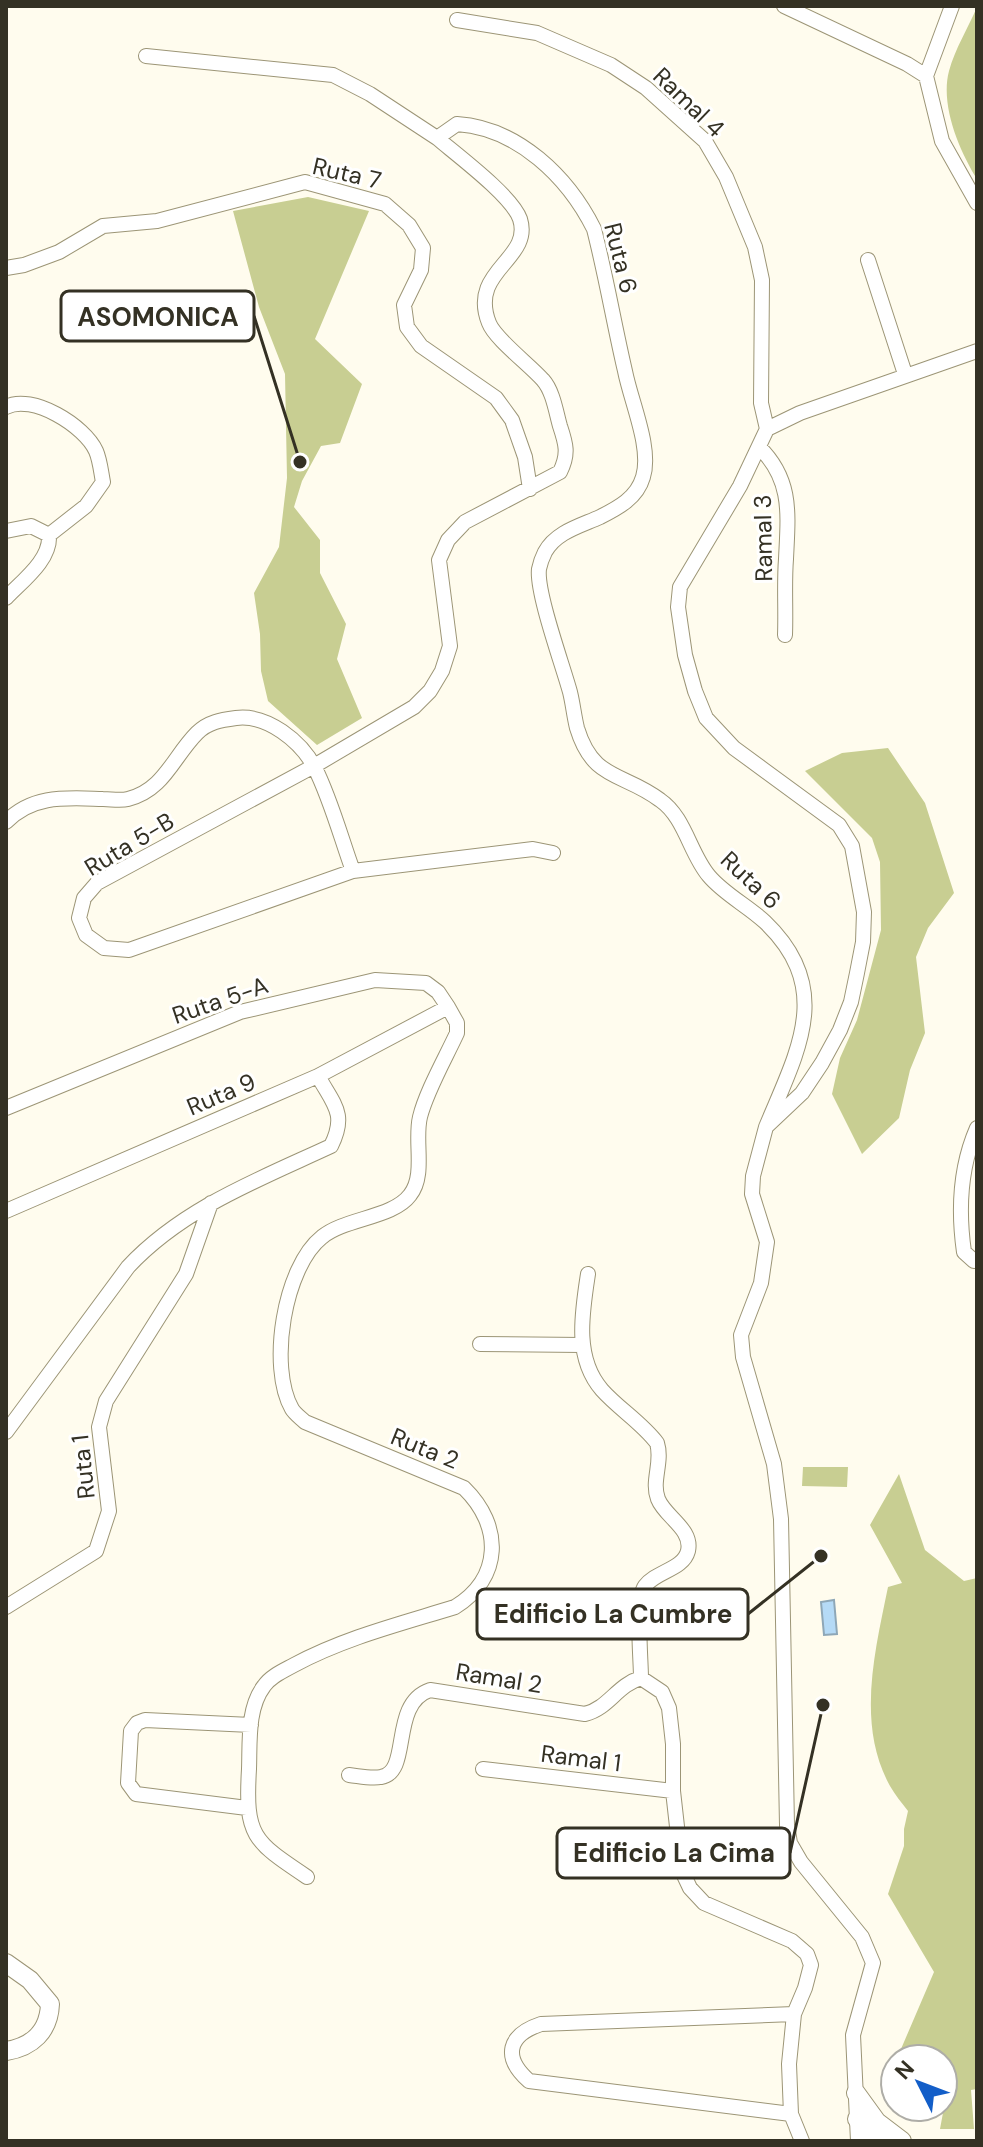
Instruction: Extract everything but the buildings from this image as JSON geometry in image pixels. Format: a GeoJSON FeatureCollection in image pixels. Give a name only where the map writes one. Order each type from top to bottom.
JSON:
{"type":"FeatureCollection","features":[{"type":"Feature","properties":{"kind":"main road"},"geometry":{"type":"LineString","coordinates":[[6,1963],[30,1980],[50,2004],[46,2027],[30,2043],[6,2051]]}},
{"type":"Feature","properties":{"kind":"main road"},"geometry":{"type":"LineString","coordinates":[[856,2093],[877,2122],[902,2141]]}},
{"type":"Feature","properties":{"kind":"main road"},"geometry":{"type":"LineString","coordinates":[[857,2119],[871,2134],[884,2141],[895,2141]]}},
{"type":"Feature","properties":{"kind":"street"},"geometry":{"type":"LineString","coordinates":[[784,6],[926,76]]}},
{"type":"Feature","properties":{"kind":"street"},"geometry":{"type":"LineString","coordinates":[[952,6],[926,76],[942,141],[977,203]]}},
{"type":"Feature","properties":{"kind":"street","name":"Ramal 4"},"geometry":{"type":"LineString","coordinates":[[457,20],[537,33],[587,53],[646,88],[705,141],[726,177],[755,247],[762,280],[761,403],[767,429]]}},
{"type":"Feature","properties":{"kind":"street"},"geometry":{"type":"LineString","coordinates":[[146,56],[333,75],[370,94],[437,138],[509,202],[519,217],[522,232],[516,249],[488,282],[484,302],[490,326],[546,383],[567,446],[566,460],[560,472],[465,522],[448,540],[439,560],[450,646],[442,671],[430,691],[414,707],[314,766]]}},
{"type":"Feature","properties":{"kind":"street","name":"Ruta 6"},"geometry":{"type":"LineString","coordinates":[[437,138],[457,124],[475,125],[515,143],[555,172],[585,210],[594,229],[625,374],[646,454],[643,478],[634,496],[555,539],[544,553],[539,570],[542,594],[577,727],[587,750],[601,769],[663,802],[709,876],[782,939],[796,960],[802,983],[804,1031],[756,1159],[752,1194],[767,1242],[765,1267],[756,1302],[741,1335],[743,1357],[778,1485],[790,1843],[801,1862],[862,1937],[873,1963],[853,2035],[856,2093]]}},
{"type":"Feature","properties":{"kind":"street","name":"Ruta 7"},"geometry":{"type":"LineString","coordinates":[[6,268],[59,252],[103,226],[157,221],[305,182],[385,204],[409,225],[423,248],[421,270],[404,305],[407,327],[421,346],[496,398],[512,420],[525,457],[530,489]]}},
{"type":"Feature","properties":{"kind":"street"},"geometry":{"type":"LineString","coordinates":[[868,260],[905,374]]}},
{"type":"Feature","properties":{"kind":"street"},"geometry":{"type":"LineString","coordinates":[[766,1127],[802,1093],[840,1030],[851,1002],[863,942],[860,877],[852,846],[839,825],[821,809],[754,764],[706,718],[685,655],[678,607],[680,587],[740,486],[767,429],[800,413],[977,351]]}},
{"type":"Feature","properties":{"kind":"street"},"geometry":{"type":"LineString","coordinates":[[6,407],[12,404],[40,407],[62,417],[72,422],[96,449],[103,482],[86,506],[49,535]]}},
{"type":"Feature","properties":{"kind":"street","name":"Ramal 3"},"geometry":{"type":"LineString","coordinates":[[759,447],[774,461],[785,486],[788,533],[785,635]]}},
{"type":"Feature","properties":{"kind":"street"},"geometry":{"type":"LineString","coordinates":[[6,531],[31,526],[49,535]]}},
{"type":"Feature","properties":{"kind":"street"},"geometry":{"type":"LineString","coordinates":[[6,598],[44,557],[50,547],[49,535]]}},
{"type":"Feature","properties":{"kind":"street"},"geometry":{"type":"LineString","coordinates":[[6,822],[33,802],[56,798],[126,800],[148,791],[167,775],[197,733],[215,720],[246,717],[271,724],[289,738],[314,766],[353,871],[533,849],[553,853]]}},
{"type":"Feature","properties":{"kind":"street","name":"Ruta 5-B"},"geometry":{"type":"LineString","coordinates":[[314,766],[97,883],[84,898],[79,918],[86,935],[104,948],[129,950],[353,871]]}},
{"type":"Feature","properties":{"kind":"street","name":"Ruta 5-A"},"geometry":{"type":"LineString","coordinates":[[6,1108],[240,1012],[375,980],[426,983],[438,992],[448,1007]]}},
{"type":"Feature","properties":{"kind":"street","name":"Ruta 9"},"geometry":{"type":"LineString","coordinates":[[6,1211],[318,1076],[448,1007]]}},
{"type":"Feature","properties":{"kind":"street","name":"Ruta 2"},"geometry":{"type":"LineString","coordinates":[[307,1877],[261,1843],[253,1833],[247,1808],[251,1725],[256,1701],[264,1686],[276,1675],[326,1648],[455,1607],[473,1596],[486,1577],[493,1555],[489,1524],[479,1502],[464,1488],[305,1422],[292,1409],[283,1376],[280,1334],[289,1293],[305,1256],[321,1237],[333,1230],[398,1205],[411,1195],[418,1175],[420,1116],[457,1033],[457,1023],[448,1007]]}},
{"type":"Feature","properties":{"kind":"street"},"geometry":{"type":"LineString","coordinates":[[6,1432],[128,1267],[147,1246],[211,1202],[331,1146],[340,1129],[340,1116],[318,1076]]}},
{"type":"Feature","properties":{"kind":"street"},"geometry":{"type":"LineString","coordinates":[[974,1261],[964,1252],[960,1209],[965,1164],[977,1128]]}},
{"type":"Feature","properties":{"kind":"street","name":"Ruta 1"},"geometry":{"type":"LineString","coordinates":[[6,1607],[96,1551],[109,1511],[99,1427],[106,1401],[186,1274],[211,1202]]}},
{"type":"Feature","properties":{"kind":"street"},"geometry":{"type":"LineString","coordinates":[[588,1274],[582,1345],[588,1368],[601,1389],[657,1443],[660,1452],[656,1493],[659,1502],[685,1533],[688,1543],[688,1553],[681,1563],[654,1576],[643,1589],[641,1678],[662,1692],[669,1708],[673,1791],[682,1871],[690,1888],[704,1903],[792,1941],[807,1954],[811,1965],[794,2014],[788,2082],[791,2114],[802,2141]]}},
{"type":"Feature","properties":{"kind":"street"},"geometry":{"type":"LineString","coordinates":[[480,1344],[582,1345]]}},
{"type":"Feature","properties":{"kind":"street","name":"Ramal 2"},"geometry":{"type":"LineString","coordinates":[[349,1775],[379,1778],[390,1773],[396,1763],[408,1707],[414,1698],[430,1690],[585,1714],[597,1711],[628,1682],[641,1678]]}},
{"type":"Feature","properties":{"kind":"street"},"geometry":{"type":"LineString","coordinates":[[247,1808],[136,1794],[128,1783],[131,1731],[137,1723],[145,1720],[251,1725]]}},
{"type":"Feature","properties":{"kind":"street","name":"Ramal 1"},"geometry":{"type":"LineString","coordinates":[[483,1769],[673,1791]]}},
{"type":"Feature","properties":{"kind":"street"},"geometry":{"type":"LineString","coordinates":[[791,2114],[529,2081],[517,2071],[511,2057],[513,2044],[524,2030],[541,2024],[794,2014]]}},
{"type":"Feature","properties":{"kind":"street"},"geometry":{"type":"LineString","coordinates":[[856,2093],[858,2141]]}},
{"type":"Feature","properties":{"kind":"green space"},"geometry":{"type":"Polygon","coordinates":[[[977,7],[977,179],[953,127],[947,84],[955,55],[977,7]]]}},
{"type":"Feature","properties":{"kind":"green space"},"geometry":{"type":"Polygon","coordinates":[[[308,197],[369,211],[315,339],[362,384],[340,443],[321,446],[302,481],[294,507],[320,540],[320,573],[346,624],[337,659],[362,718],[317,745],[268,701],[261,671],[254,593],[279,547],[287,478],[285,374],[259,307],[233,211],[308,197]]]}},
{"type":"Feature","properties":{"kind":"green space"},"geometry":{"type":"Polygon","coordinates":[[[888,748],[925,803],[954,893],[928,928],[916,957],[925,1033],[910,1070],[899,1118],[862,1154],[832,1094],[840,1058],[857,1020],[881,930],[880,862],[872,838],[805,771],[842,753],[888,748]]]}},
{"type":"Feature","properties":{"kind":"green space"},"geometry":{"type":"Polygon","coordinates":[[[803,1467],[848,1467],[847,1487],[802,1486],[803,1467]]]}},
{"type":"Feature","properties":{"kind":"green space"},"geometry":{"type":"Polygon","coordinates":[[[899,1474],[925,1550],[964,1581],[977,1578],[977,2089],[971,2090],[974,2129],[940,2129],[941,2123],[959,2123],[959,2043],[904,2043],[934,1972],[888,1894],[904,1846],[908,1811],[890,1786],[880,1763],[871,1713],[871,1688],[888,1587],[902,1583],[870,1525],[899,1474]]]}},
{"type":"Feature","properties":{"kind":"water"},"geometry":{"type":"Polygon","coordinates":[[[834,1600],[837,1634],[824,1635],[821,1602],[834,1600]]]}},
{"type":"Feature","properties":{"kind":"place","name":"ASOMONICA"},"geometry":{"type":"Point","coordinates":[300,462]}},
{"type":"Feature","properties":{"kind":"place","name":"Edificio La Cumbre"},"geometry":{"type":"Point","coordinates":[821,1556]}},
{"type":"Feature","properties":{"kind":"place","name":"Edificio La Cima"},"geometry":{"type":"Point","coordinates":[823,1705]}}]}
